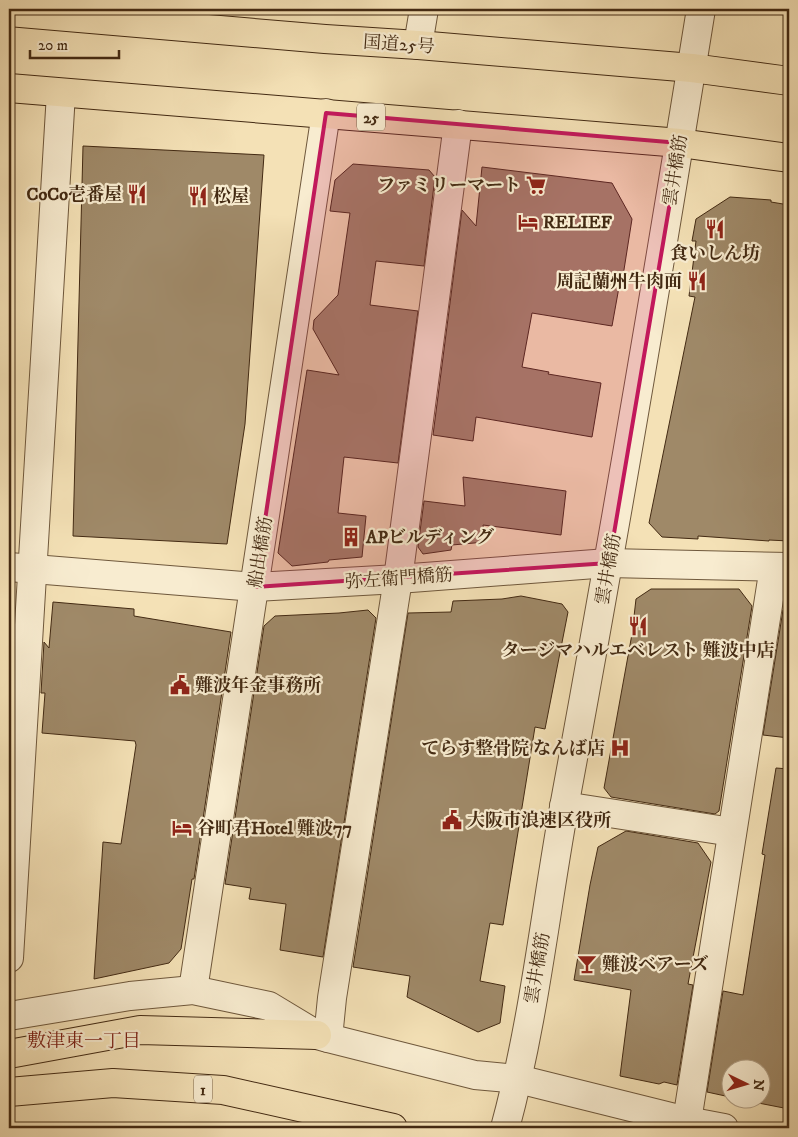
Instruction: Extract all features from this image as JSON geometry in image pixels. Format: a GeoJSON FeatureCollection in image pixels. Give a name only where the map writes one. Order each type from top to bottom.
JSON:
{"type":"FeatureCollection","features":[{"type":"Feature","properties":{"kind":"highway","name":"国道25号"},"geometry":{"type":"LineString","coordinates":[[9,12],[692,68],[789,81]]}},
{"type":"Feature","properties":{"kind":"highway","name":"25"},"geometry":{"type":"LineString","coordinates":[[9,88],[61,94],[458,124],[680,144],[789,158]]}},
{"type":"Feature","properties":{"kind":"highway"},"geometry":{"type":"LineString","coordinates":[[9,1054],[140,1030],[202,1030],[322,1036]]}},
{"type":"Feature","properties":{"kind":"highway","name":"1"},"geometry":{"type":"LineString","coordinates":[[9,1092],[113,1083],[223,1090],[393,1128]]}},
{"type":"Feature","properties":{"kind":"street"},"geometry":{"type":"LineString","coordinates":[[418,45],[424,9]]}},
{"type":"Feature","properties":{"kind":"street","name":"雲井橋筋"},"geometry":{"type":"LineString","coordinates":[[505,1128],[518,1079],[564,806],[609,563],[701,9]]}},
{"type":"Feature","properties":{"kind":"street"},"geometry":{"type":"LineString","coordinates":[[9,958],[20,568],[54,225],[61,94]]}},
{"type":"Feature","properties":{"kind":"street","name":"船出橋筋"},"geometry":{"type":"LineString","coordinates":[[194,990],[326,113]]}},
{"type":"Feature","properties":{"kind":"street"},"geometry":{"type":"LineString","coordinates":[[322,1036],[332,998],[398,579],[458,124]]}},
{"type":"Feature","properties":{"kind":"street","name":"弥左衛門橋筋"},"geometry":{"type":"LineString","coordinates":[[20,568],[255,587],[398,579],[609,563],[782,567]]}},
{"type":"Feature","properties":{"kind":"street"},"geometry":{"type":"LineString","coordinates":[[687,1121],[732,832],[782,567]]}},
{"type":"Feature","properties":{"kind":"street"},"geometry":{"type":"LineString","coordinates":[[564,806],[732,832]]}},
{"type":"Feature","properties":{"kind":"street"},"geometry":{"type":"LineString","coordinates":[[9,1016],[130,996],[194,990],[269,1006],[322,1036],[475,1075],[518,1079],[687,1121],[724,1128]]}},
{"type":"Feature","properties":{"kind":"highlighted area"},"geometry":{"type":"Polygon","coordinates":[[[326,113],[680,143],[609,563],[255,587],[326,113]]]}},
{"type":"Feature","properties":{"kind":"building"},"geometry":{"type":"Polygon","coordinates":[[[83,146],[264,155],[245,424],[227,544],[73,536],[83,146]]]}},
{"type":"Feature","properties":{"kind":"building"},"geometry":{"type":"Polygon","coordinates":[[[353,164],[429,170],[435,177],[424,266],[376,261],[370,305],[418,311],[398,463],[344,457],[338,513],[366,516],[362,557],[292,566],[278,553],[307,370],[339,375],[313,329],[314,320],[338,295],[350,213],[330,211],[335,180],[353,164]]]}},
{"type":"Feature","properties":{"kind":"building"},"geometry":{"type":"Polygon","coordinates":[[[482,167],[612,183],[632,219],[623,276],[621,276],[612,326],[532,313],[522,367],[549,372],[548,374],[601,383],[592,437],[476,417],[473,441],[433,435],[462,210],[476,226],[482,167]]]}},
{"type":"Feature","properties":{"kind":"building"},"geometry":{"type":"Polygon","coordinates":[[[730,197],[771,200],[771,202],[789,205],[789,541],[698,536],[698,539],[662,537],[649,523],[695,297],[689,296],[696,241],[692,241],[696,219],[730,197]]]}},
{"type":"Feature","properties":{"kind":"building"},"geometry":{"type":"Polygon","coordinates":[[[463,477],[566,491],[561,535],[483,525],[485,542],[452,545],[451,550],[423,554],[418,547],[424,501],[465,506],[463,477]]]}},
{"type":"Feature","properties":{"kind":"building"},"geometry":{"type":"Polygon","coordinates":[[[651,589],[739,589],[752,606],[719,811],[715,814],[611,797],[604,788],[632,634],[636,599],[651,589]]]}},
{"type":"Feature","properties":{"kind":"building"},"geometry":{"type":"Polygon","coordinates":[[[521,596],[562,604],[568,612],[545,729],[535,727],[503,925],[490,923],[480,981],[505,986],[500,1023],[478,1032],[407,997],[410,976],[353,967],[408,613],[451,612],[453,601],[502,599],[521,596]]]}},
{"type":"Feature","properties":{"kind":"building"},"geometry":{"type":"Polygon","coordinates":[[[53,602],[134,609],[134,616],[231,632],[194,879],[192,879],[181,949],[169,963],[94,979],[103,842],[121,844],[136,745],[135,741],[42,733],[45,693],[41,693],[44,642],[49,648],[53,602]]]}},
{"type":"Feature","properties":{"kind":"building"},"geometry":{"type":"Polygon","coordinates":[[[789,605],[789,738],[763,735],[783,610],[789,605]]]}},
{"type":"Feature","properties":{"kind":"building"},"geometry":{"type":"Polygon","coordinates":[[[9,608],[14,613],[9,694],[9,608]]]}},
{"type":"Feature","properties":{"kind":"building"},"geometry":{"type":"Polygon","coordinates":[[[368,610],[376,618],[323,957],[280,950],[286,904],[249,899],[251,888],[225,884],[264,626],[275,616],[368,610]]]}},
{"type":"Feature","properties":{"kind":"building"},"geometry":{"type":"Polygon","coordinates":[[[776,768],[789,769],[789,1109],[770,1105],[770,1060],[720,1060],[720,1095],[707,1092],[723,991],[743,995],[765,855],[762,854],[776,768]]]}},
{"type":"Feature","properties":{"kind":"building"},"geometry":{"type":"Polygon","coordinates":[[[626,831],[698,843],[711,862],[688,984],[693,985],[677,1085],[664,1082],[659,1084],[620,1076],[631,990],[574,980],[598,847],[626,831]]]}},
{"type":"Feature","properties":{"kind":"place","name":"ファミリーマート"},"geometry":{"type":"Point","coordinates":[536,185]}},
{"type":"Feature","properties":{"kind":"place","name":"CoCo壱番屋"},"geometry":{"type":"Point","coordinates":[137,194]}},
{"type":"Feature","properties":{"kind":"place","name":"松屋"},"geometry":{"type":"Point","coordinates":[198,196]}},
{"type":"Feature","properties":{"kind":"place","name":"RELIEF"},"geometry":{"type":"Point","coordinates":[528,222]}},
{"type":"Feature","properties":{"kind":"place","name":"食いしん坊"},"geometry":{"type":"Point","coordinates":[715,229]}},
{"type":"Feature","properties":{"kind":"place","name":"周記蘭州牛肉面"},"geometry":{"type":"Point","coordinates":[697,281]}},
{"type":"Feature","properties":{"kind":"place","name":"APビルディング"},"geometry":{"type":"Point","coordinates":[351,537]}},
{"type":"Feature","properties":{"kind":"place","name":"タージマハルエベレスト 難波中店"},"geometry":{"type":"Point","coordinates":[638,626]}},
{"type":"Feature","properties":{"kind":"place","name":"難波年金事務所"},"geometry":{"type":"Point","coordinates":[180,685]}},
{"type":"Feature","properties":{"kind":"place","name":"てらす整骨院 なんば店"},"geometry":{"type":"Point","coordinates":[620,748]}},
{"type":"Feature","properties":{"kind":"place","name":"大阪市浪速区役所"},"geometry":{"type":"Point","coordinates":[452,820]}},
{"type":"Feature","properties":{"kind":"place","name":"谷町君Hotel 難波77"},"geometry":{"type":"Point","coordinates":[182,828]}},
{"type":"Feature","properties":{"kind":"place","name":"難波ベアーズ"},"geometry":{"type":"Point","coordinates":[587,964]}},
{"type":"Feature","properties":{"kind":"district","name":"敷津東一丁目"},"geometry":{"type":"Point","coordinates":[84,1040]}}]}
